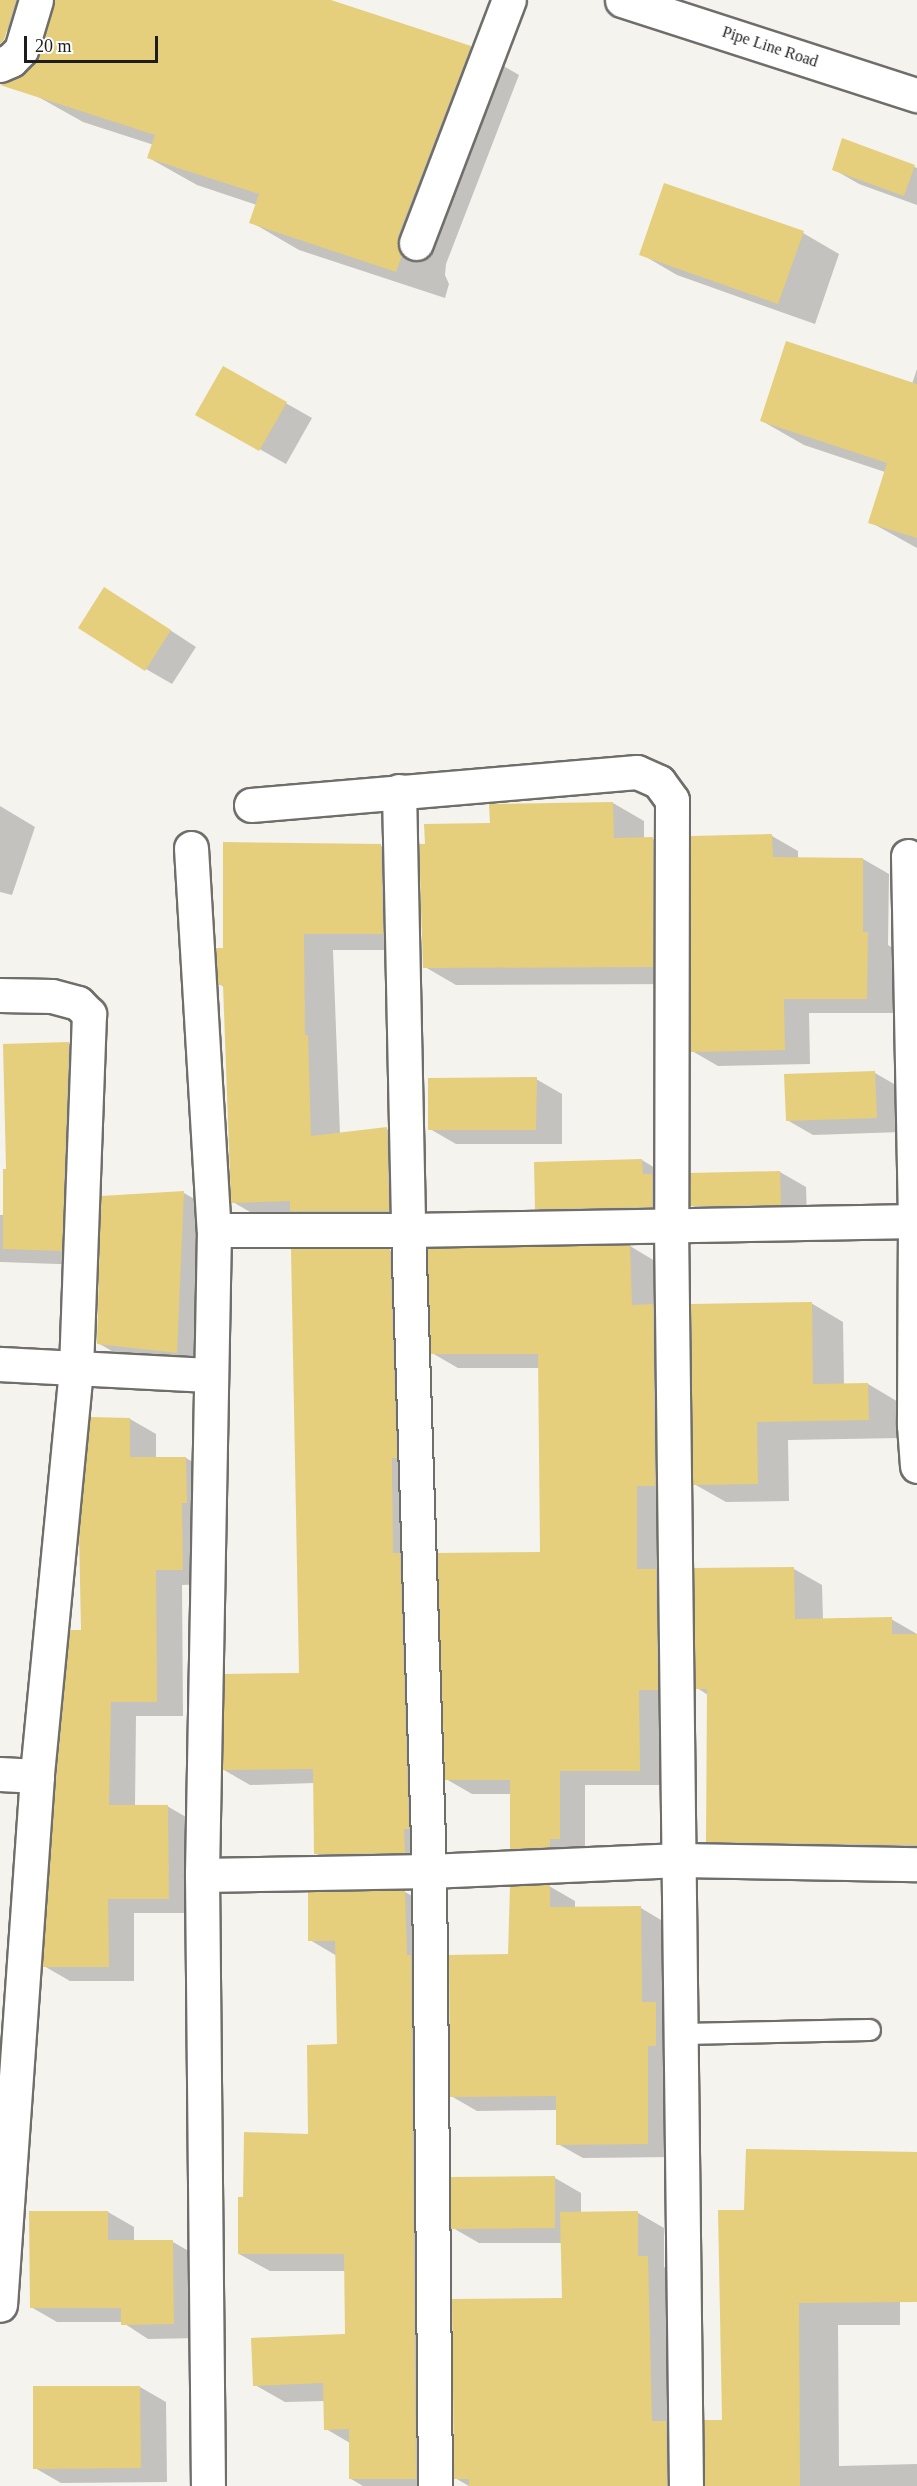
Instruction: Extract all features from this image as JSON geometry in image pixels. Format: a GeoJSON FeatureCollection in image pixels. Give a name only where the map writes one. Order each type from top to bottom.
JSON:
{"type":"FeatureCollection","features":[{"type":"Feature","properties":{"kind":"street"},"geometry":{"type":"LineString","coordinates":[[0,65],[11,60],[21,50],[36,0]]}},
{"type":"Feature","properties":{"kind":"street"},"geometry":{"type":"LineString","coordinates":[[416,243],[509,0]]}},
{"type":"Feature","properties":{"kind":"street","name":"Pipe Line Road"},"geometry":{"type":"LineString","coordinates":[[622,0],[917,95]]}},
{"type":"Feature","properties":{"kind":"street"},"geometry":{"type":"LineString","coordinates":[[251,805],[399,790],[637,772],[658,782],[672,800],[670,1224],[680,1860],[686,2486]]}},
{"type":"Feature","properties":{"kind":"street"},"geometry":{"type":"LineString","coordinates":[[399,790],[408,1230],[429,1871],[435,2486]]}},
{"type":"Feature","properties":{"kind":"street"},"geometry":{"type":"LineString","coordinates":[[191,848],[214,1230],[202,1875],[208,2486]]}},
{"type":"Feature","properties":{"kind":"street"},"geometry":{"type":"LineString","coordinates":[[908,856],[916,1221],[915,1425],[917,1466]]}},
{"type":"Feature","properties":{"kind":"street"},"geometry":{"type":"LineString","coordinates":[[0,995],[52,996],[78,1003],[89,1014],[76,1369],[37,1776],[0,2305]]}},
{"type":"Feature","properties":{"kind":"street"},"geometry":{"type":"LineString","coordinates":[[214,1230],[408,1230],[916,1221]]}},
{"type":"Feature","properties":{"kind":"street"},"geometry":{"type":"LineString","coordinates":[[0,1364],[211,1375]]}},
{"type":"Feature","properties":{"kind":"street"},"geometry":{"type":"LineString","coordinates":[[0,1774],[37,1776]]}},
{"type":"Feature","properties":{"kind":"street"},"geometry":{"type":"LineString","coordinates":[[202,1875],[429,1871],[680,1860],[917,1864]]}},
{"type":"Feature","properties":{"kind":"lane"},"geometry":{"type":"LineString","coordinates":[[682,2034],[870,2030]]}},
{"type":"Feature","properties":{"kind":"building"},"geometry":{"type":"Polygon","coordinates":[[[0,0],[16,0],[4,40],[0,44],[0,0]]]}},
{"type":"Feature","properties":{"kind":"building"},"geometry":{"type":"Polygon","coordinates":[[[54,0],[331,0],[471,46],[398,236],[398,247],[402,255],[396,272],[249,223],[259,194],[147,158],[155,135],[0,85],[19,77],[35,63],[54,0]]]}},
{"type":"Feature","properties":{"kind":"building"},"geometry":{"type":"Polygon","coordinates":[[[842,138],[915,165],[904,196],[832,170],[842,138]]]}},
{"type":"Feature","properties":{"kind":"building"},"geometry":{"type":"Polygon","coordinates":[[[664,183],[804,231],[778,304],[639,255],[664,183]]]}},
{"type":"Feature","properties":{"kind":"building"},"geometry":{"type":"Polygon","coordinates":[[[786,341],[917,384],[917,538],[868,523],[887,463],[760,421],[786,341]]]}},
{"type":"Feature","properties":{"kind":"building"},"geometry":{"type":"Polygon","coordinates":[[[223,366],[287,402],[259,451],[195,415],[223,366]]]}},
{"type":"Feature","properties":{"kind":"building"},"geometry":{"type":"Polygon","coordinates":[[[104,587],[171,630],[145,671],[78,628],[104,587]]]}},
{"type":"Feature","properties":{"kind":"building"},"geometry":{"type":"Polygon","coordinates":[[[613,802],[614,838],[653,837],[653,967],[423,968],[419,844],[425,844],[424,824],[490,823],[489,804],[613,802]]]}},
{"type":"Feature","properties":{"kind":"building"},"geometry":{"type":"Polygon","coordinates":[[[772,834],[773,857],[863,858],[863,932],[868,932],[867,999],[784,999],[785,1050],[690,1052],[691,836],[772,834]]]}},
{"type":"Feature","properties":{"kind":"building"},"geometry":{"type":"Polygon","coordinates":[[[223,842],[381,844],[383,934],[304,934],[305,1035],[308,1035],[311,1136],[387,1127],[389,1211],[290,1211],[290,1201],[231,1203],[223,985],[218,985],[216,948],[223,948],[223,842]]]}},
{"type":"Feature","properties":{"kind":"building"},"geometry":{"type":"Polygon","coordinates":[[[69,1042],[62,1251],[3,1249],[3,1169],[6,1169],[3,1044],[69,1042]]]}},
{"type":"Feature","properties":{"kind":"building"},"geometry":{"type":"Polygon","coordinates":[[[875,1071],[877,1118],[786,1121],[784,1074],[875,1071]]]}},
{"type":"Feature","properties":{"kind":"building"},"geometry":{"type":"Polygon","coordinates":[[[537,1077],[536,1130],[428,1130],[428,1078],[537,1077]]]}},
{"type":"Feature","properties":{"kind":"building"},"geometry":{"type":"Polygon","coordinates":[[[642,1159],[643,1174],[652,1174],[652,1207],[535,1209],[534,1162],[642,1159]]]}},
{"type":"Feature","properties":{"kind":"building"},"geometry":{"type":"Polygon","coordinates":[[[780,1171],[781,1205],[690,1206],[690,1173],[780,1171]]]}},
{"type":"Feature","properties":{"kind":"building"},"geometry":{"type":"Polygon","coordinates":[[[184,1191],[177,1353],[97,1344],[101,1196],[184,1191]]]}},
{"type":"Feature","properties":{"kind":"building"},"geometry":{"type":"Polygon","coordinates":[[[630,1245],[632,1305],[653,1304],[655,1486],[637,1486],[637,1569],[656,1569],[658,1690],[639,1690],[640,1771],[560,1771],[560,1839],[550,1839],[550,1847],[510,1849],[510,1780],[445,1780],[437,1553],[540,1552],[538,1354],[431,1354],[427,1248],[630,1245]]]}},
{"type":"Feature","properties":{"kind":"building"},"geometry":{"type":"Polygon","coordinates":[[[291,1249],[390,1249],[397,1458],[392,1458],[393,1553],[400,1553],[409,1829],[404,1829],[405,1853],[314,1854],[313,1769],[223,1770],[224,1674],[299,1673],[291,1249]]]}},
{"type":"Feature","properties":{"kind":"building"},"geometry":{"type":"Polygon","coordinates":[[[812,1302],[813,1384],[868,1383],[869,1420],[757,1422],[758,1484],[693,1485],[691,1304],[812,1302]]]}},
{"type":"Feature","properties":{"kind":"building"},"geometry":{"type":"Polygon","coordinates":[[[90,1417],[130,1418],[130,1457],[186,1457],[187,1503],[182,1503],[183,1570],[156,1570],[157,1702],[111,1702],[109,1805],[168,1805],[169,1899],[108,1899],[109,1967],[42,1967],[70,1630],[81,1630],[79,1532],[90,1417]]]}},
{"type":"Feature","properties":{"kind":"building"},"geometry":{"type":"Polygon","coordinates":[[[794,1567],[795,1619],[892,1617],[892,1634],[917,1634],[917,1845],[706,1842],[707,1689],[695,1689],[694,1568],[794,1567]]]}},
{"type":"Feature","properties":{"kind":"building"},"geometry":{"type":"Polygon","coordinates":[[[550,1884],[550,1907],[641,1906],[642,2002],[656,2002],[656,2046],[648,2046],[648,2144],[556,2145],[556,2096],[450,2097],[449,1955],[508,1954],[510,1886],[550,1884]]]}},
{"type":"Feature","properties":{"kind":"building"},"geometry":{"type":"Polygon","coordinates":[[[405,1890],[407,1955],[411,1955],[416,2479],[349,2479],[349,2429],[324,2430],[323,2383],[253,2386],[251,2338],[345,2334],[344,2254],[238,2254],[238,2197],[243,2197],[244,2132],[308,2134],[307,2045],[337,2044],[335,1941],[308,1941],[308,1892],[405,1890]]]}},
{"type":"Feature","properties":{"kind":"building"},"geometry":{"type":"Polygon","coordinates":[[[746,2149],[917,2152],[917,2302],[799,2303],[800,2486],[705,2486],[704,2420],[722,2420],[718,2210],[744,2210],[746,2149]]]}},
{"type":"Feature","properties":{"kind":"building"},"geometry":{"type":"Polygon","coordinates":[[[555,2176],[555,2228],[451,2229],[451,2177],[555,2176]]]}},
{"type":"Feature","properties":{"kind":"building"},"geometry":{"type":"Polygon","coordinates":[[[29,2211],[108,2211],[108,2240],[173,2240],[174,2324],[121,2325],[121,2308],[30,2308],[29,2211]]]}},
{"type":"Feature","properties":{"kind":"building"},"geometry":{"type":"Polygon","coordinates":[[[638,2211],[638,2256],[648,2256],[652,2421],[666,2421],[667,2486],[469,2486],[469,2479],[454,2479],[452,2299],[562,2298],[560,2212],[638,2211]]]}},
{"type":"Feature","properties":{"kind":"building"},"geometry":{"type":"Polygon","coordinates":[[[33,2386],[140,2386],[141,2468],[33,2469],[33,2386]]]}}]}
